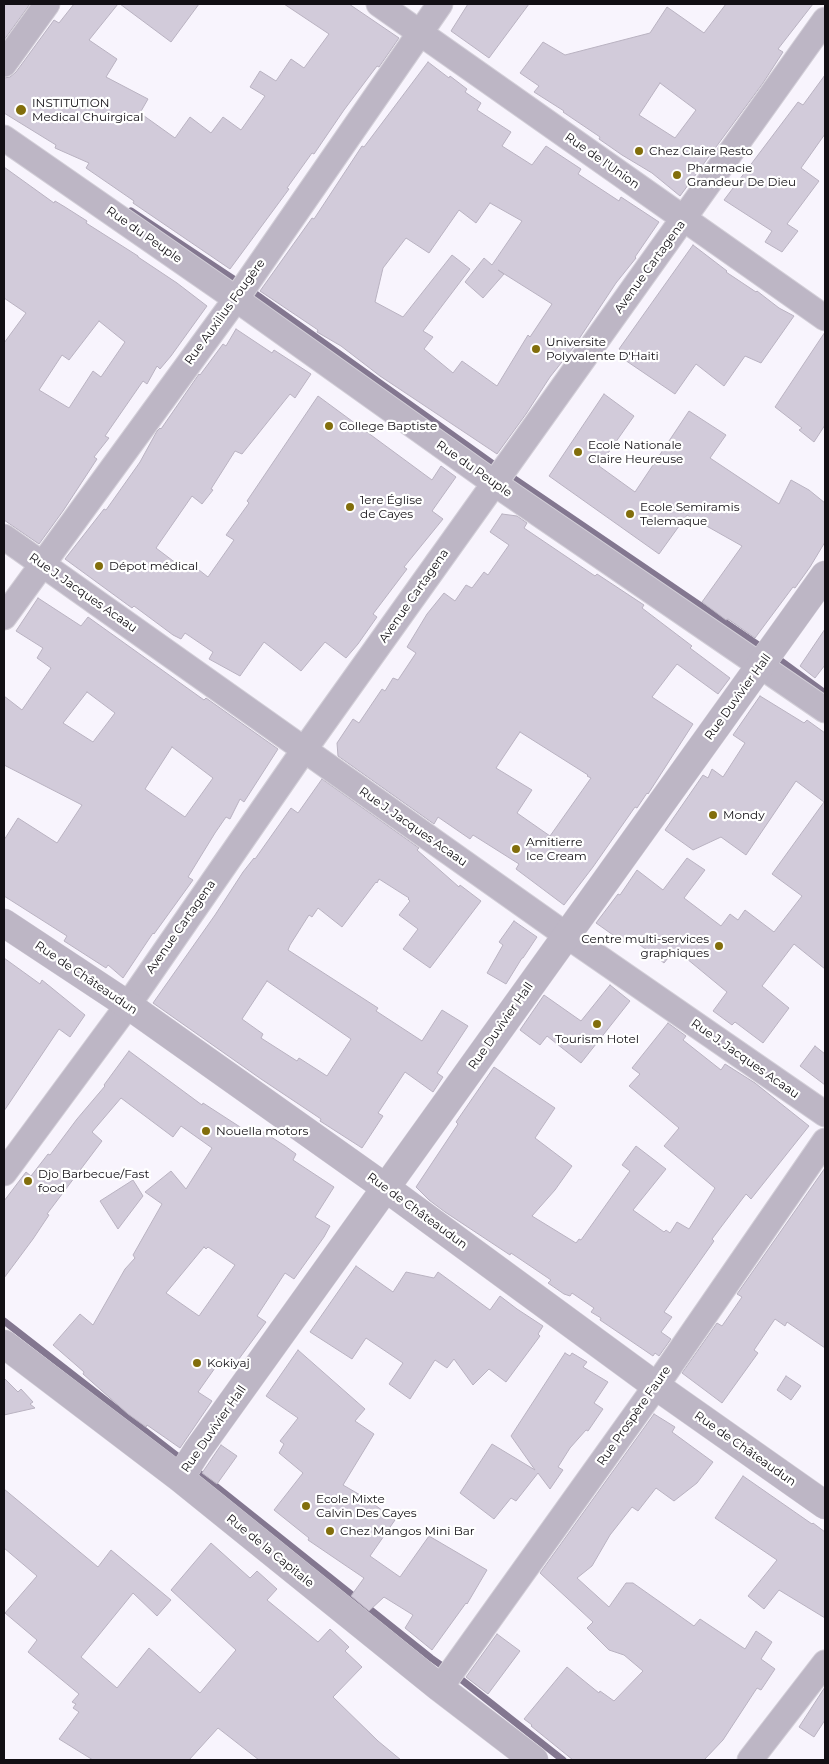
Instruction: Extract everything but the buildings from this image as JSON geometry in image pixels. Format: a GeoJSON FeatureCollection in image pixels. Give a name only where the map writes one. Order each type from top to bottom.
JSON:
{"type":"FeatureCollection","features":[{"type":"Feature","properties":{"kind":"street"},"geometry":{"type":"LineString","coordinates":[[4,64],[47,4]]}},
{"type":"Feature","properties":{"kind":"street","name":"Rue de l'Union"},"geometry":{"type":"LineString","coordinates":[[379,4],[825,318]]}},
{"type":"Feature","properties":{"kind":"street","name":"Rue Auxilius Fougère"},"geometry":{"type":"LineString","coordinates":[[4,617],[236,299],[440,4]]}},
{"type":"Feature","properties":{"kind":"street","name":"Avenue Cartagena"},"geometry":{"type":"LineString","coordinates":[[4,1173],[128,1005],[304,750],[825,20]]}},
{"type":"Feature","properties":{"kind":"street","name":"Rue du Peuple"},"geometry":{"type":"LineString","coordinates":[[4,138],[236,299],[494,483],[761,664],[825,710]]}},
{"type":"Feature","properties":{"kind":"street","name":"Rue J. Jacques Acaau"},"geometry":{"type":"LineString","coordinates":[[4,537],[566,935],[825,1114]]}},
{"type":"Feature","properties":{"kind":"street","name":"Rue Duvivier Hall"},"geometry":{"type":"LineString","coordinates":[[180,1478],[197,1451],[825,575]]}},
{"type":"Feature","properties":{"kind":"street","name":"Rue de Châteaudun"},"geometry":{"type":"LineString","coordinates":[[4,923],[128,1005],[386,1188],[656,1386],[825,1505]]}},
{"type":"Feature","properties":{"kind":"street","name":"Rue Prospère Faure"},"geometry":{"type":"LineString","coordinates":[[440,1688],[656,1386],[825,1141]]}},
{"type":"Feature","properties":{"kind":"street","name":"Rue de la Capitale"},"geometry":{"type":"LineString","coordinates":[[4,1344],[180,1478],[440,1688],[534,1760]]}},
{"type":"Feature","properties":{"kind":"street"},"geometry":{"type":"LineString","coordinates":[[750,1760],[825,1663]]}},
{"type":"Feature","properties":{"kind":"waterway"},"geometry":{"type":"LineString","coordinates":[[131,211],[253,292],[510,476],[764,649]]}},
{"type":"Feature","properties":{"kind":"waterway"},"geometry":{"type":"LineString","coordinates":[[773,655],[825,693]]}},
{"type":"Feature","properties":{"kind":"waterway"},"geometry":{"type":"LineString","coordinates":[[4,1321],[185,1462]]}},
{"type":"Feature","properties":{"kind":"waterway"},"geometry":{"type":"LineString","coordinates":[[193,1468],[431,1658],[563,1760]]}},
{"type":"Feature","properties":{"kind":"place","name":"INSTITUTION Medical Chuirgical"},"geometry":{"type":"Point","coordinates":[21,110]}},
{"type":"Feature","properties":{"kind":"place","name":"Chez Claire Resto"},"geometry":{"type":"Point","coordinates":[639,151]}},
{"type":"Feature","properties":{"kind":"place","name":"Pharmacie Grandeur De Dieu"},"geometry":{"type":"Point","coordinates":[677,175]}},
{"type":"Feature","properties":{"kind":"place","name":"Universite Polyvalente D'Haiti"},"geometry":{"type":"Point","coordinates":[536,349]}},
{"type":"Feature","properties":{"kind":"place","name":"College Baptiste"},"geometry":{"type":"Point","coordinates":[329,426]}},
{"type":"Feature","properties":{"kind":"place","name":"Ecole Nationale Claire Heureuse"},"geometry":{"type":"Point","coordinates":[578,452]}},
{"type":"Feature","properties":{"kind":"place","name":"1ere Église de Cayes"},"geometry":{"type":"Point","coordinates":[350,507]}},
{"type":"Feature","properties":{"kind":"place","name":"Ecole Semiramis Telemaque"},"geometry":{"type":"Point","coordinates":[630,514]}},
{"type":"Feature","properties":{"kind":"place","name":"Dépot médical"},"geometry":{"type":"Point","coordinates":[99,566]}},
{"type":"Feature","properties":{"kind":"place","name":"Mondy"},"geometry":{"type":"Point","coordinates":[713,815]}},
{"type":"Feature","properties":{"kind":"place","name":"Amitierre Ice Cream"},"geometry":{"type":"Point","coordinates":[516,849]}},
{"type":"Feature","properties":{"kind":"place","name":"Centre multi-services graphiques"},"geometry":{"type":"Point","coordinates":[719,946]}},
{"type":"Feature","properties":{"kind":"place","name":"Tourism Hotel"},"geometry":{"type":"Point","coordinates":[597,1024]}},
{"type":"Feature","properties":{"kind":"place","name":"Nouella motors"},"geometry":{"type":"Point","coordinates":[206,1131]}},
{"type":"Feature","properties":{"kind":"place","name":"Djo Barbecue/Fast food"},"geometry":{"type":"Point","coordinates":[28,1181]}},
{"type":"Feature","properties":{"kind":"place","name":"Kokiyaj"},"geometry":{"type":"Point","coordinates":[197,1363]}},
{"type":"Feature","properties":{"kind":"place","name":"Ecole Mixte Calvin Des Cayes"},"geometry":{"type":"Point","coordinates":[306,1506]}},
{"type":"Feature","properties":{"kind":"place","name":"Chez Mangos Mini Bar"},"geometry":{"type":"Point","coordinates":[330,1531]}}]}
